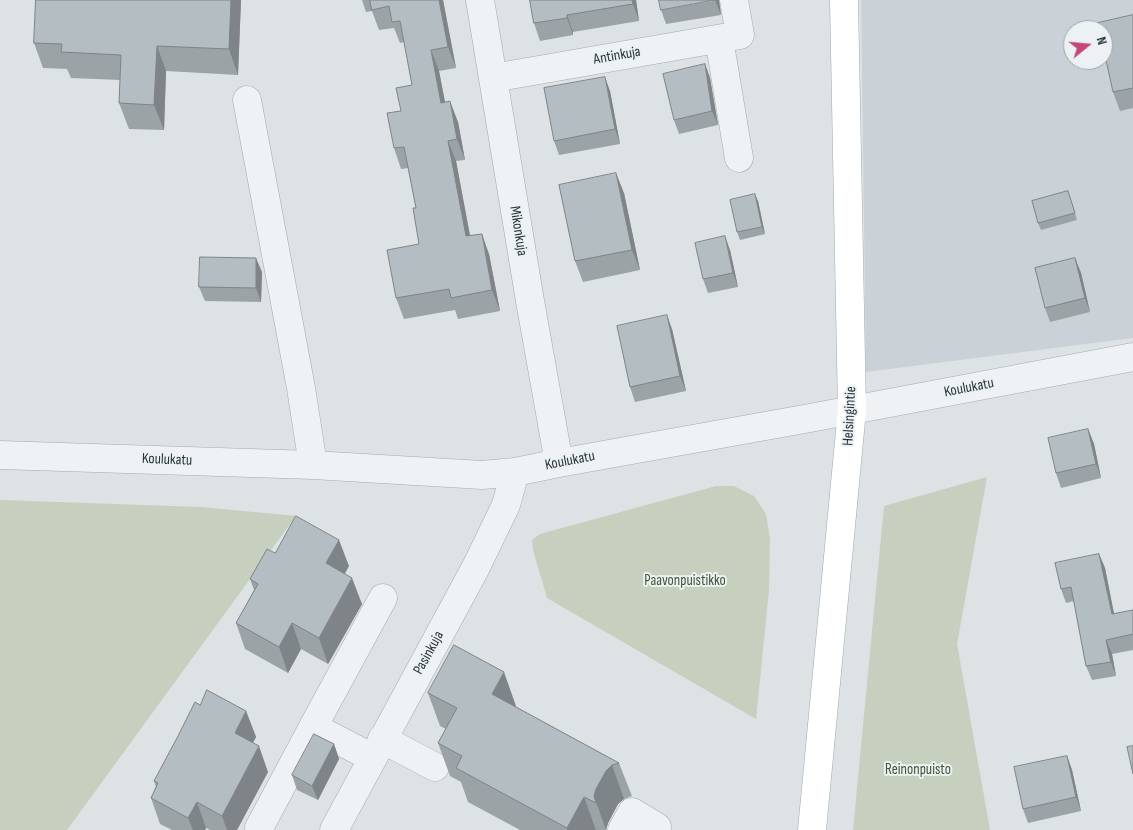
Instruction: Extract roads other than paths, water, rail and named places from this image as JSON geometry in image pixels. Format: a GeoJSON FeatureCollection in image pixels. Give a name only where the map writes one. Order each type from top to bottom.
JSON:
{"type":"FeatureCollection","features":[{"type":"Feature","properties":{"kind":"main road","name":"Helsingintie"},"geometry":{"type":"LineString","coordinates":[[812,830],[852,410],[844,0]]}},
{"type":"Feature","properties":{"kind":"street","name":"Mikonkuja"},"geometry":{"type":"LineString","coordinates":[[480,0],[559,463]]}},
{"type":"Feature","properties":{"kind":"street"},"geometry":{"type":"LineString","coordinates":[[734,0],[729,37],[739,158]]}},
{"type":"Feature","properties":{"kind":"street","name":"Antinkuja"},"geometry":{"type":"LineString","coordinates":[[493,78],[729,37]]}},
{"type":"Feature","properties":{"kind":"street"},"geometry":{"type":"LineString","coordinates":[[247,100],[302,388],[313,465]]}},
{"type":"Feature","properties":{"kind":"street","name":"Koulukatu"},"geometry":{"type":"LineString","coordinates":[[0,455],[313,465],[482,475],[515,472],[1133,357]]}},
{"type":"Feature","properties":{"kind":"street","name":"Pasinkuja"},"geometry":{"type":"LineString","coordinates":[[334,830],[476,568],[506,506],[515,472]]}},
{"type":"Feature","properties":{"kind":"street"},"geometry":{"type":"LineString","coordinates":[[259,828],[383,598]]}},
{"type":"Feature","properties":{"kind":"street"},"geometry":{"type":"LineString","coordinates":[[313,727],[435,767]]}},
{"type":"Feature","properties":{"kind":"street"},"geometry":{"type":"LineString","coordinates":[[622,830],[632,812],[657,827]]}},
{"type":"Feature","properties":{"kind":"park label","name":"Paavonpuistikko"},"geometry":{"type":"Point","coordinates":[685,581]}},
{"type":"Feature","properties":{"kind":"park label","name":"Reinonpuisto"},"geometry":{"type":"Point","coordinates":[918,770]}}]}
